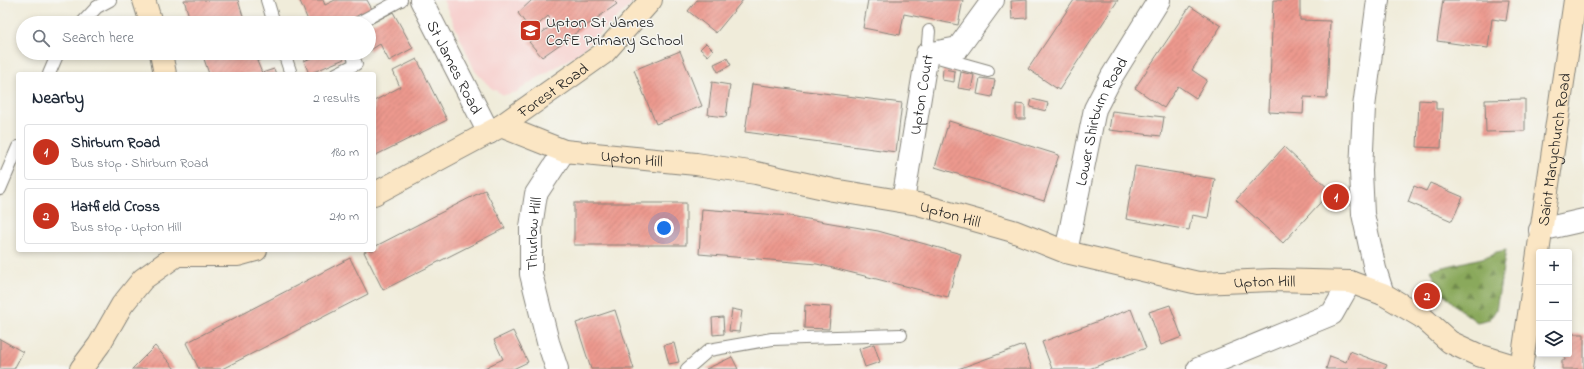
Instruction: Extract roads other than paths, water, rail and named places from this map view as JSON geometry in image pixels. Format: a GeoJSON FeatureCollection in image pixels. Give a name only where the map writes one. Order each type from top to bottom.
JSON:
{"type":"FeatureCollection","features":[{"type":"Feature","properties":{"kind":"street"},"geometry":{"type":"LineString","coordinates":[[144,0],[149,16]]}},
{"type":"Feature","properties":{"kind":"street","name":"St James Road"},"geometry":{"type":"LineString","coordinates":[[421,0],[495,130]]}},
{"type":"Feature","properties":{"kind":"street","name":"Forest Road"},"geometry":{"type":"LineString","coordinates":[[495,130],[604,53],[651,0]]}},
{"type":"Feature","properties":{"kind":"street","name":"Upton Court"},"geometry":{"type":"LineString","coordinates":[[903,201],[927,54],[958,48],[993,0]]}},
{"type":"Feature","properties":{"kind":"street","name":"Lower Shirburn Road"},"geometry":{"type":"LineString","coordinates":[[1066,252],[1095,109],[1112,76],[1159,0]]}},
{"type":"Feature","properties":{"kind":"street"},"geometry":{"type":"LineString","coordinates":[[1378,0],[1364,107],[1362,171],[1363,214],[1375,269],[1383,294]]}},
{"type":"Feature","properties":{"kind":"street","name":"Saint Marychurch Road"},"geometry":{"type":"LineString","coordinates":[[1521,368],[1540,230],[1575,0]]}},
{"type":"Feature","properties":{"kind":"street"},"geometry":{"type":"LineString","coordinates":[[162,60],[165,72]]}},
{"type":"Feature","properties":{"kind":"street"},"geometry":{"type":"LineString","coordinates":[[376,193],[495,130]]}},
{"type":"Feature","properties":{"kind":"street","name":"Upton Hill"},"geometry":{"type":"LineString","coordinates":[[495,130],[564,151],[696,164],[756,173],[833,190],[918,204],[1013,231],[1066,252],[1198,283],[1273,280],[1350,282],[1383,294],[1422,317],[1450,342],[1478,355],[1521,368]]}},
{"type":"Feature","properties":{"kind":"street","name":"Thurlow Hill"},"geometry":{"type":"LineString","coordinates":[[557,369],[548,342],[531,274],[531,227],[536,194],[564,151]]}},
{"type":"Feature","properties":{"kind":"street"},"geometry":{"type":"LineString","coordinates":[[1540,230],[1584,220]]}},
{"type":"Feature","properties":{"kind":"street"},"geometry":{"type":"LineString","coordinates":[[81,369],[98,345],[122,305],[143,279],[178,252],[238,255],[249,252]]}},
{"type":"Feature","properties":{"kind":"street"},"geometry":{"type":"LineString","coordinates":[[1198,369],[1332,314],[1350,282]]}},
{"type":"Feature","properties":{"kind":"lane"},"geometry":{"type":"LineString","coordinates":[[89,16],[97,7],[110,0]]}},
{"type":"Feature","properties":{"kind":"lane"},"geometry":{"type":"LineString","coordinates":[[267,0],[272,16]]}},
{"type":"Feature","properties":{"kind":"lane"},"geometry":{"type":"LineString","coordinates":[[371,16],[401,0]]}},
{"type":"Feature","properties":{"kind":"lane"},"geometry":{"type":"LineString","coordinates":[[929,31],[927,54],[988,71]]}},
{"type":"Feature","properties":{"kind":"lane"},"geometry":{"type":"LineString","coordinates":[[50,72],[55,60]]}},
{"type":"Feature","properties":{"kind":"lane"},"geometry":{"type":"LineString","coordinates":[[57,60],[58,72]]}},
{"type":"Feature","properties":{"kind":"lane"},"geometry":{"type":"LineString","coordinates":[[286,60],[290,72]]}},
{"type":"Feature","properties":{"kind":"lane"},"geometry":{"type":"LineString","coordinates":[[340,72],[356,64],[355,60]]}},
{"type":"Feature","properties":{"kind":"lane"},"geometry":{"type":"LineString","coordinates":[[0,189],[16,151]]}},
{"type":"Feature","properties":{"kind":"lane"},"geometry":{"type":"LineString","coordinates":[[687,369],[709,350],[772,339],[901,335]]}},
{"type":"Feature","properties":{"kind":"place","name":"Upton St James CofE Primary School"},"geometry":{"type":"Point","coordinates":[530,30]}},
{"type":"Feature","properties":{"kind":"place","name":"Shirburn Road"},"geometry":{"type":"Point","coordinates":[1336,197]}},
{"type":"Feature","properties":{"kind":"place","name":"Hatfield Cross"},"geometry":{"type":"Point","coordinates":[1427,296]}}]}
